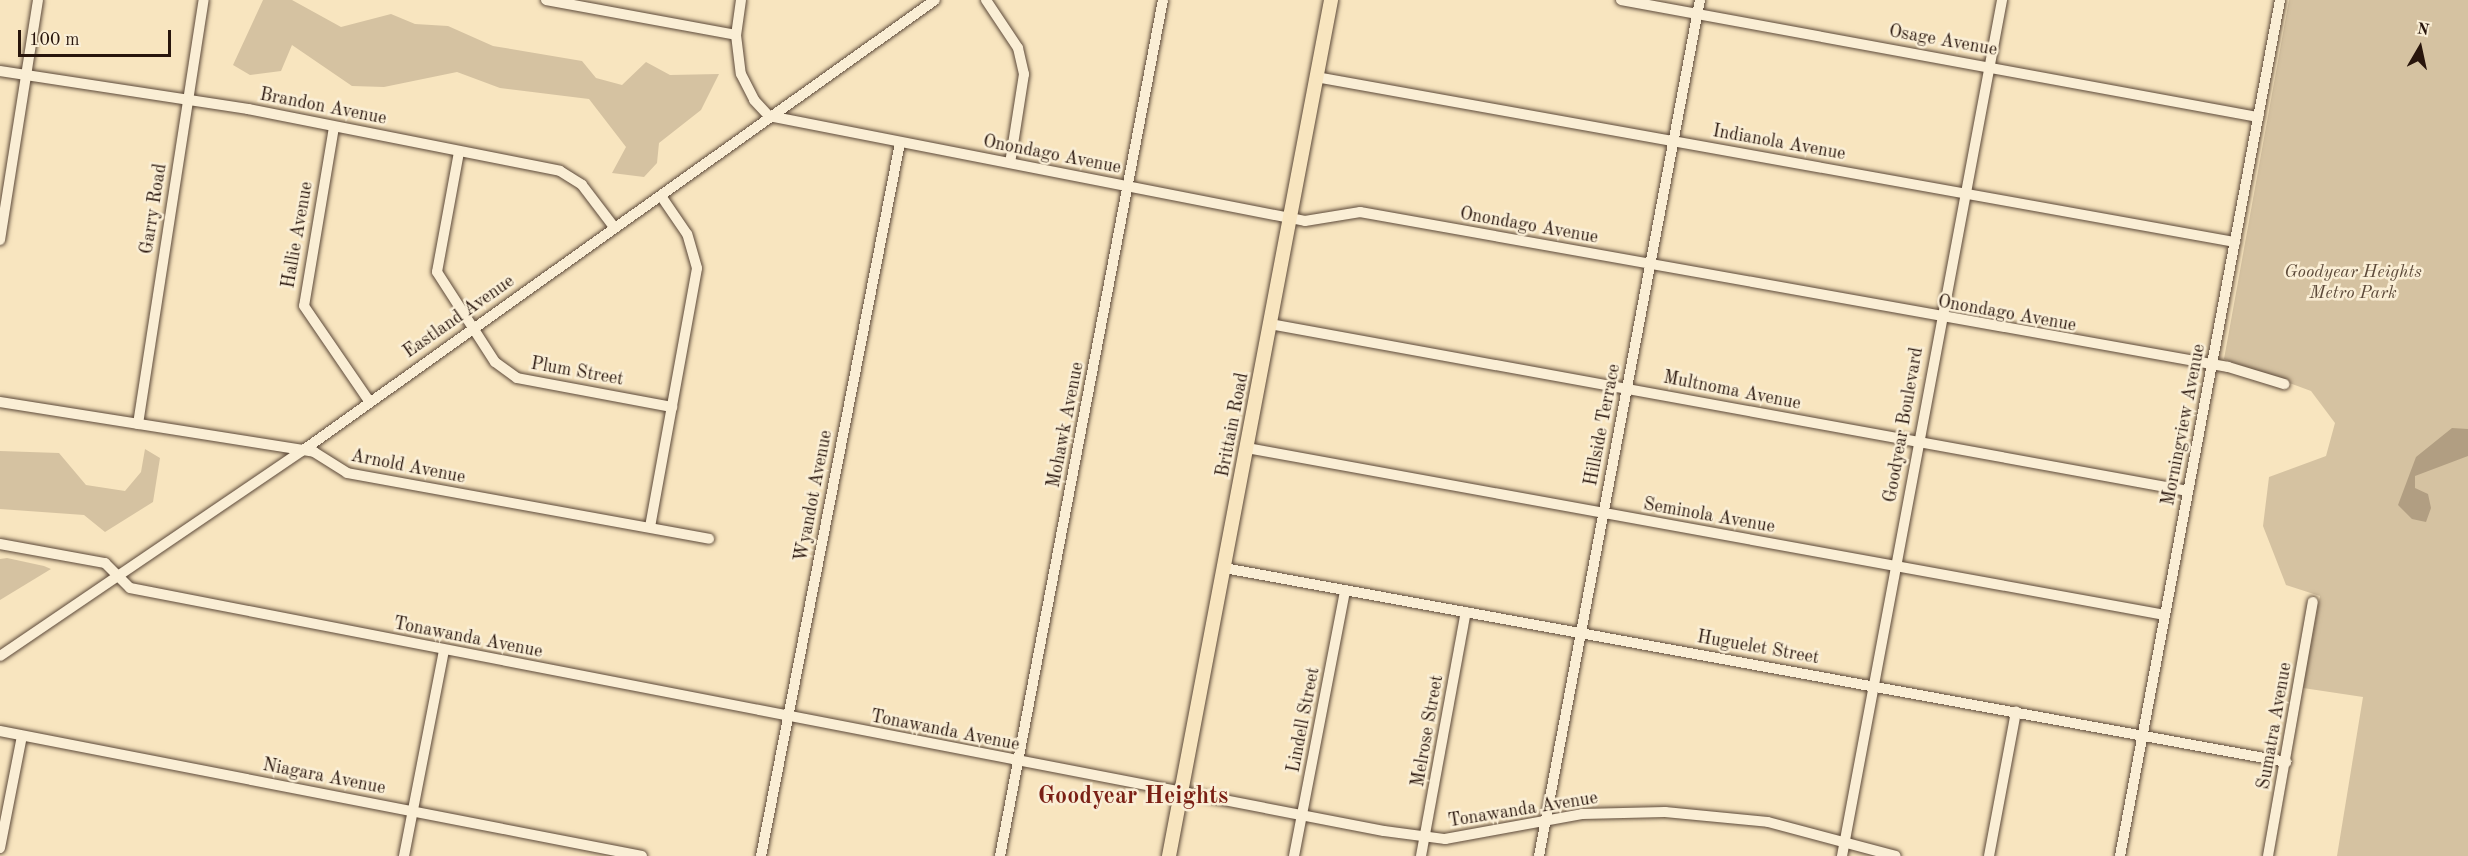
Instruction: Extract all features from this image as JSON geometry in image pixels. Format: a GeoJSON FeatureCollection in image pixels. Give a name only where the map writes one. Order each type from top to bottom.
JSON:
{"type":"FeatureCollection","features":[{"type":"Feature","properties":{"kind":"main road","name":"Brittain Road"},"geometry":{"type":"LineString","coordinates":[[1169,856],[1331,0]]}},
{"type":"Feature","properties":{"kind":"street"},"geometry":{"type":"LineString","coordinates":[[0,240],[38,0]]}},
{"type":"Feature","properties":{"kind":"street","name":"Garry Road"},"geometry":{"type":"LineString","coordinates":[[138,424],[204,0]]}},
{"type":"Feature","properties":{"kind":"street"},"geometry":{"type":"LineString","coordinates":[[546,0],[736,35]]}},
{"type":"Feature","properties":{"kind":"street"},"geometry":{"type":"LineString","coordinates":[[741,0],[736,35],[747,91],[769,116]]}},
{"type":"Feature","properties":{"kind":"street","name":"Eastland Avenue"},"geometry":{"type":"LineString","coordinates":[[0,656],[302,451],[369,401],[661,196],[769,116],[935,0]]}},
{"type":"Feature","properties":{"kind":"street"},"geometry":{"type":"LineString","coordinates":[[986,0],[1017,48],[1024,74],[1010,163]]}},
{"type":"Feature","properties":{"kind":"street","name":"Mohawk Avenue"},"geometry":{"type":"LineString","coordinates":[[999,856],[1163,0]]}},
{"type":"Feature","properties":{"kind":"street","name":"Osage Avenue"},"geometry":{"type":"LineString","coordinates":[[1621,0],[2258,117]]}},
{"type":"Feature","properties":{"kind":"street","name":"Hillside Terrace"},"geometry":{"type":"LineString","coordinates":[[1539,856],[1700,0]]}},
{"type":"Feature","properties":{"kind":"street","name":"Goodyear Boulevard"},"geometry":{"type":"LineString","coordinates":[[1842,856],[1940,319],[2002,0]]}},
{"type":"Feature","properties":{"kind":"street","name":"Morningview Avenue"},"geometry":{"type":"LineString","coordinates":[[2120,856],[2280,0]]}},
{"type":"Feature","properties":{"kind":"street","name":"Brandon Avenue"},"geometry":{"type":"LineString","coordinates":[[0,71],[334,127],[568,173],[614,228]]}},
{"type":"Feature","properties":{"kind":"street","name":"Indianola Avenue"},"geometry":{"type":"LineString","coordinates":[[1316,77],[2235,242]]}},
{"type":"Feature","properties":{"kind":"street","name":"Onondago Avenue"},"geometry":{"type":"LineString","coordinates":[[769,116],[1290,218],[1321,222],[1360,212],[1940,319],[2213,366],[2284,384]]}},
{"type":"Feature","properties":{"kind":"street","name":"Hallie Avenue"},"geometry":{"type":"LineString","coordinates":[[334,127],[304,306],[369,401]]}},
{"type":"Feature","properties":{"kind":"street","name":"Wyandot Avenue"},"geometry":{"type":"LineString","coordinates":[[761,856],[900,143]]}},
{"type":"Feature","properties":{"kind":"street","name":"Plum Street"},"geometry":{"type":"LineString","coordinates":[[459,152],[437,272],[471,329],[502,370],[517,378],[672,407]]}},
{"type":"Feature","properties":{"kind":"street"},"geometry":{"type":"LineString","coordinates":[[650,527],[697,268],[687,234],[661,196]]}},
{"type":"Feature","properties":{"kind":"street","name":"Multnoma Avenue"},"geometry":{"type":"LineString","coordinates":[[1270,324],[2188,491]]}},
{"type":"Feature","properties":{"kind":"street","name":"Arnold Avenue"},"geometry":{"type":"LineString","coordinates":[[0,402],[302,451],[347,473],[709,539]]}},
{"type":"Feature","properties":{"kind":"street","name":"Seminola Avenue"},"geometry":{"type":"LineString","coordinates":[[1247,448],[2165,615]]}},
{"type":"Feature","properties":{"kind":"street","name":"Tonawanda Avenue"},"geometry":{"type":"LineString","coordinates":[[0,544],[105,563],[130,588],[1181,794],[1425,837],[1445,839],[1546,819],[1624,812],[1713,815],[1845,839],[1896,856]]}},
{"type":"Feature","properties":{"kind":"street","name":"Huguelet Street"},"geometry":{"type":"LineString","coordinates":[[1224,568],[2144,734],[2286,762]]}},
{"type":"Feature","properties":{"kind":"street","name":"Lindell Street"},"geometry":{"type":"LineString","coordinates":[[1294,856],[1345,590]]}},
{"type":"Feature","properties":{"kind":"street","name":"Sumatra Avenue"},"geometry":{"type":"LineString","coordinates":[[2268,856],[2313,602]]}},
{"type":"Feature","properties":{"kind":"street","name":"Melrose Street"},"geometry":{"type":"LineString","coordinates":[[1421,856],[1466,612]]}},
{"type":"Feature","properties":{"kind":"street"},"geometry":{"type":"LineString","coordinates":[[404,856],[444,651]]}},
{"type":"Feature","properties":{"kind":"street"},"geometry":{"type":"LineString","coordinates":[[1989,856],[2016,712]]}},
{"type":"Feature","properties":{"kind":"street","name":"Niagara Avenue"},"geometry":{"type":"LineString","coordinates":[[0,731],[642,856]]}},
{"type":"Feature","properties":{"kind":"street"},"geometry":{"type":"LineString","coordinates":[[0,848],[22,736]]}},
{"type":"Feature","properties":{"kind":"green space"},"geometry":{"type":"Polygon","coordinates":[[[263,0],[292,0],[341,27],[391,14],[415,24],[448,26],[493,46],[582,61],[596,78],[622,85],[646,62],[670,75],[719,74],[701,110],[659,143],[657,163],[644,177],[612,173],[626,147],[589,99],[500,88],[457,72],[384,87],[352,86],[292,45],[281,71],[250,75],[233,65],[263,0]]]}},
{"type":"Feature","properties":{"kind":"green space","name":"Goodyear Heights Metro Park"},"geometry":{"type":"Polygon","coordinates":[[[2289,0],[2468,0],[2468,856],[2337,856],[2363,697],[2303,688],[2320,596],[2286,585],[2263,526],[2269,477],[2326,456],[2335,423],[2311,391],[2224,359],[2289,0]]]}},
{"type":"Feature","properties":{"kind":"green space"},"geometry":{"type":"Polygon","coordinates":[[[145,449],[160,458],[153,502],[105,532],[84,515],[0,509],[0,451],[59,453],[86,485],[125,491],[141,472],[145,449]]]}},
{"type":"Feature","properties":{"kind":"green space"},"geometry":{"type":"Polygon","coordinates":[[[7,558],[51,569],[0,600],[0,559],[7,558]]]}},
{"type":"Feature","properties":{"kind":"shaded area"},"geometry":{"type":"Polygon","coordinates":[[[2452,428],[2468,429],[2468,456],[2415,476],[2415,488],[2428,494],[2431,508],[2426,522],[2412,519],[2398,505],[2416,457],[2452,428]]]}},
{"type":"Feature","properties":{"kind":"district","name":"Goodyear Heights"},"geometry":{"type":"Point","coordinates":[1133,798]}}]}
